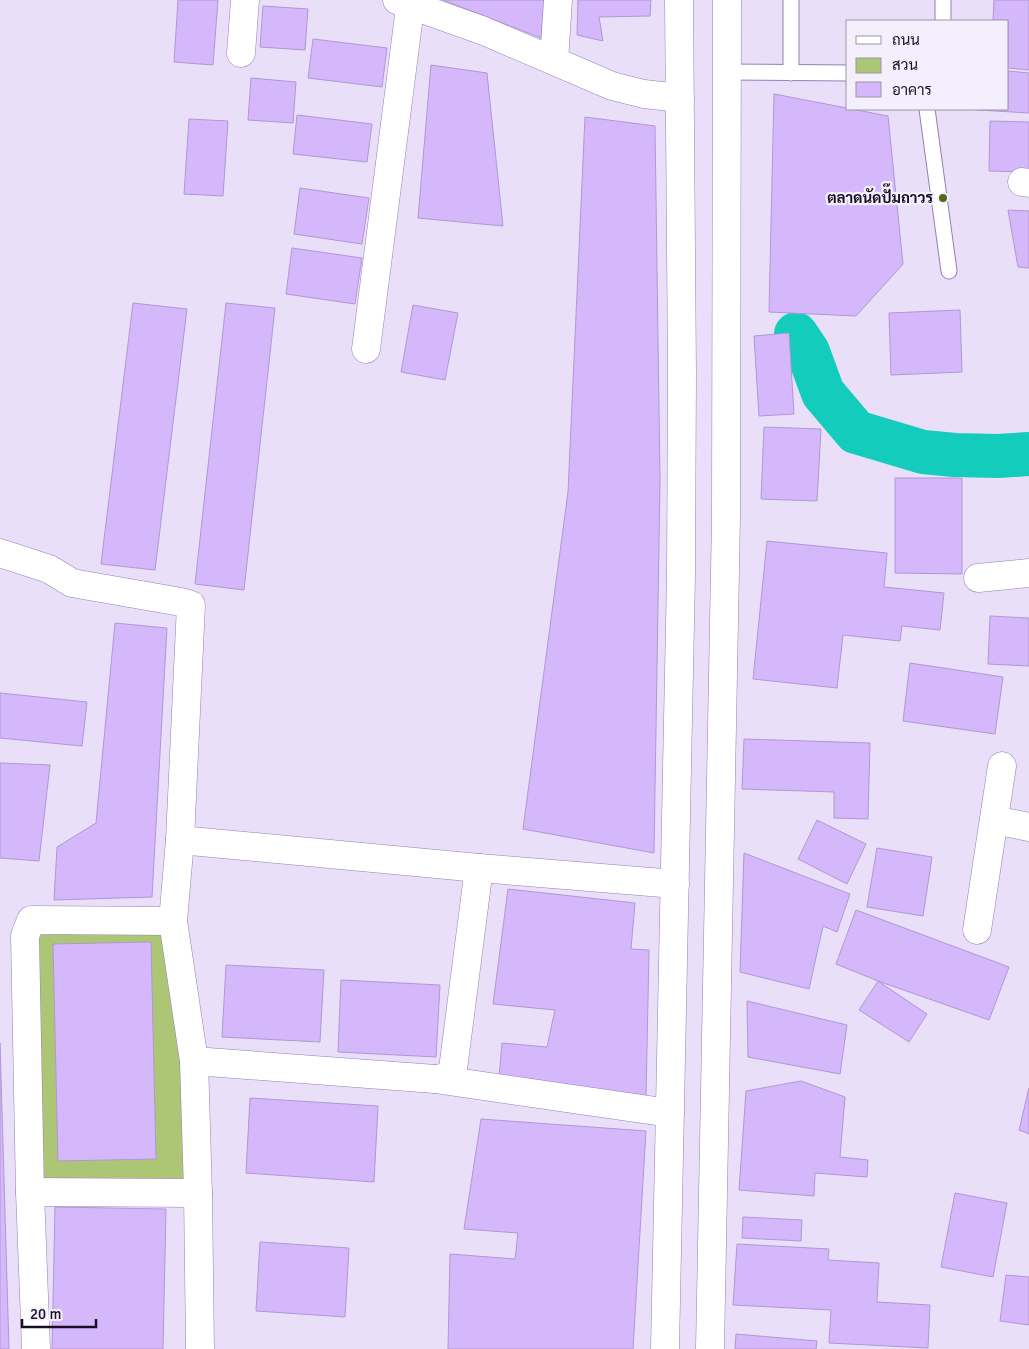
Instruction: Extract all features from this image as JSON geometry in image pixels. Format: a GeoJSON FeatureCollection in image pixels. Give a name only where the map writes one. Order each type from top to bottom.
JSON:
{"type":"FeatureCollection","features":[{"type":"Feature","properties":{"kind":"street"},"geometry":{"type":"LineString","coordinates":[[241,54],[245,0]]}},
{"type":"Feature","properties":{"kind":"street"},"geometry":{"type":"LineString","coordinates":[[554,60],[558,0]]}},
{"type":"Feature","properties":{"kind":"street"},"geometry":{"type":"LineString","coordinates":[[665,1349],[681,575],[682,374],[679,0]]}},
{"type":"Feature","properties":{"kind":"street"},"geometry":{"type":"LineString","coordinates":[[710,1349],[726,529],[727,0]]}},
{"type":"Feature","properties":{"kind":"street"},"geometry":{"type":"LineString","coordinates":[[366,348],[407,2],[484,31],[612,86],[644,94],[680,98]]}},
{"type":"Feature","properties":{"kind":"street"},"geometry":{"type":"LineString","coordinates":[[0,554],[49,569],[72,583],[180,602],[191,606],[180,840],[173,921],[194,1061],[200,1349]]}},
{"type":"Feature","properties":{"kind":"street"},"geometry":{"type":"LineString","coordinates":[[978,578],[1029,573]]}},
{"type":"Feature","properties":{"kind":"street"},"geometry":{"type":"LineString","coordinates":[[977,930],[1002,766]]}},
{"type":"Feature","properties":{"kind":"street"},"geometry":{"type":"LineString","coordinates":[[994,820],[1029,827]]}},
{"type":"Feature","properties":{"kind":"street"},"geometry":{"type":"LineString","coordinates":[[180,840],[675,884]]}},
{"type":"Feature","properties":{"kind":"street"},"geometry":{"type":"LineString","coordinates":[[435,1079],[446,1077],[452,1069],[479,868]]}},
{"type":"Feature","properties":{"kind":"street"},"geometry":{"type":"LineString","coordinates":[[36,1349],[30,1192],[25,936],[31,920],[173,921]]}},
{"type":"Feature","properties":{"kind":"street"},"geometry":{"type":"LineString","coordinates":[[194,1061],[435,1079],[670,1113]]}},
{"type":"Feature","properties":{"kind":"street"},"geometry":{"type":"LineString","coordinates":[[30,1192],[198,1193]]}},
{"type":"Feature","properties":{"kind":"lane"},"geometry":{"type":"LineString","coordinates":[[791,0],[791,72]]}},
{"type":"Feature","properties":{"kind":"lane"},"geometry":{"type":"LineString","coordinates":[[943,0],[943,20]]}},
{"type":"Feature","properties":{"kind":"lane"},"geometry":{"type":"LineString","coordinates":[[727,72],[846,73]]}},
{"type":"Feature","properties":{"kind":"lane"},"geometry":{"type":"LineString","coordinates":[[927,110],[949,271]]}},
{"type":"Feature","properties":{"kind":"green space"},"geometry":{"type":"Polygon","coordinates":[[[31,920],[173,921],[198,1193],[30,1192],[31,920]]]}},
{"type":"Feature","properties":{"kind":"building"},"geometry":{"type":"Polygon","coordinates":[[[178,0],[218,0],[213,65],[174,62],[178,0]]]}},
{"type":"Feature","properties":{"kind":"building"},"geometry":{"type":"Polygon","coordinates":[[[443,0],[544,0],[541,38],[443,0]]]}},
{"type":"Feature","properties":{"kind":"building"},"geometry":{"type":"Polygon","coordinates":[[[578,0],[651,0],[650,16],[599,17],[603,41],[577,35],[578,0]]]}},
{"type":"Feature","properties":{"kind":"building"},"geometry":{"type":"Polygon","coordinates":[[[994,0],[1029,0],[1029,70],[1009,68],[1009,20],[993,20],[994,0]]]}},
{"type":"Feature","properties":{"kind":"building"},"geometry":{"type":"Polygon","coordinates":[[[263,6],[308,9],[305,50],[260,47],[263,6]]]}},
{"type":"Feature","properties":{"kind":"building"},"geometry":{"type":"Polygon","coordinates":[[[313,39],[387,48],[382,87],[308,78],[313,39]]]}},
{"type":"Feature","properties":{"kind":"building"},"geometry":{"type":"Polygon","coordinates":[[[431,65],[487,73],[503,226],[418,218],[431,65]]]}},
{"type":"Feature","properties":{"kind":"building"},"geometry":{"type":"Polygon","coordinates":[[[1009,71],[1029,73],[1029,113],[979,110],[1009,110],[1009,71]]]}},
{"type":"Feature","properties":{"kind":"building"},"geometry":{"type":"Polygon","coordinates":[[[251,78],[296,82],[293,123],[248,120],[251,78]]]}},
{"type":"Feature","properties":{"kind":"building"},"geometry":{"type":"Polygon","coordinates":[[[774,94],[846,108],[846,110],[857,110],[888,116],[903,264],[856,316],[769,312],[774,94]]]}},
{"type":"Feature","properties":{"kind":"building"},"geometry":{"type":"Polygon","coordinates":[[[297,115],[372,124],[367,162],[293,154],[297,115]]]}},
{"type":"Feature","properties":{"kind":"building"},"geometry":{"type":"Polygon","coordinates":[[[585,117],[655,126],[660,480],[654,853],[523,829],[568,492],[585,117]]]}},
{"type":"Feature","properties":{"kind":"building"},"geometry":{"type":"Polygon","coordinates":[[[189,119],[228,121],[223,196],[184,194],[189,119]]]}},
{"type":"Feature","properties":{"kind":"building"},"geometry":{"type":"Polygon","coordinates":[[[990,121],[1029,122],[1029,172],[989,171],[990,121]]]}},
{"type":"Feature","properties":{"kind":"building"},"geometry":{"type":"Polygon","coordinates":[[[300,188],[369,198],[362,244],[294,234],[300,188]]]}},
{"type":"Feature","properties":{"kind":"building"},"geometry":{"type":"Polygon","coordinates":[[[1008,210],[1029,211],[1029,268],[1018,267],[1008,210]]]}},
{"type":"Feature","properties":{"kind":"building"},"geometry":{"type":"Polygon","coordinates":[[[292,248],[362,258],[355,304],[286,294],[292,248]]]}},
{"type":"Feature","properties":{"kind":"building"},"geometry":{"type":"Polygon","coordinates":[[[133,303],[187,309],[155,570],[101,564],[133,303]]]}},
{"type":"Feature","properties":{"kind":"building"},"geometry":{"type":"Polygon","coordinates":[[[226,303],[275,308],[244,590],[195,584],[226,303]]]}},
{"type":"Feature","properties":{"kind":"building"},"geometry":{"type":"Polygon","coordinates":[[[413,305],[458,313],[445,380],[401,372],[413,305]]]}},
{"type":"Feature","properties":{"kind":"building"},"geometry":{"type":"Polygon","coordinates":[[[960,310],[962,372],[891,375],[889,313],[960,310]]]}},
{"type":"Feature","properties":{"kind":"building"},"geometry":{"type":"Polygon","coordinates":[[[789,333],[794,414],[759,416],[754,336],[789,333]]]}},
{"type":"Feature","properties":{"kind":"building"},"geometry":{"type":"Polygon","coordinates":[[[764,427],[821,429],[817,501],[761,499],[764,427]]]}},
{"type":"Feature","properties":{"kind":"building"},"geometry":{"type":"Polygon","coordinates":[[[895,478],[962,478],[962,574],[895,573],[895,478]]]}},
{"type":"Feature","properties":{"kind":"building"},"geometry":{"type":"Polygon","coordinates":[[[767,541],[887,553],[884,587],[944,593],[940,630],[902,626],[900,641],[843,635],[837,688],[753,679],[767,541]]]}},
{"type":"Feature","properties":{"kind":"building"},"geometry":{"type":"Polygon","coordinates":[[[990,616],[1029,618],[1029,666],[988,664],[990,616]]]}},
{"type":"Feature","properties":{"kind":"building"},"geometry":{"type":"Polygon","coordinates":[[[115,623],[167,628],[152,897],[54,900],[57,847],[96,823],[115,623]]]}},
{"type":"Feature","properties":{"kind":"building"},"geometry":{"type":"Polygon","coordinates":[[[910,663],[1003,677],[995,734],[903,721],[910,663]]]}},
{"type":"Feature","properties":{"kind":"building"},"geometry":{"type":"Polygon","coordinates":[[[0,693],[87,702],[82,746],[0,738],[0,693]]]}},
{"type":"Feature","properties":{"kind":"building"},"geometry":{"type":"Polygon","coordinates":[[[744,739],[870,743],[868,819],[834,818],[834,792],[742,789],[744,739]]]}},
{"type":"Feature","properties":{"kind":"building"},"geometry":{"type":"Polygon","coordinates":[[[0,763],[50,765],[39,861],[0,858],[0,763]]]}},
{"type":"Feature","properties":{"kind":"building"},"geometry":{"type":"Polygon","coordinates":[[[817,820],[866,844],[847,884],[798,859],[817,820]]]}},
{"type":"Feature","properties":{"kind":"building"},"geometry":{"type":"Polygon","coordinates":[[[877,848],[932,857],[923,916],[867,907],[877,848]]]}},
{"type":"Feature","properties":{"kind":"building"},"geometry":{"type":"Polygon","coordinates":[[[744,853],[850,894],[837,932],[823,926],[809,989],[740,972],[744,853]]]}},
{"type":"Feature","properties":{"kind":"building"},"geometry":{"type":"Polygon","coordinates":[[[508,889],[635,903],[631,949],[649,950],[646,1098],[499,1077],[502,1043],[547,1047],[555,1010],[493,1004],[508,889]]]}},
{"type":"Feature","properties":{"kind":"building"},"geometry":{"type":"Polygon","coordinates":[[[856,910],[1009,967],[989,1020],[878,981],[836,964],[856,910]]]}},
{"type":"Feature","properties":{"kind":"building"},"geometry":{"type":"Polygon","coordinates":[[[151,942],[156,1159],[58,1161],[53,944],[151,942]]]}},
{"type":"Feature","properties":{"kind":"building"},"geometry":{"type":"Polygon","coordinates":[[[226,965],[324,970],[320,1042],[222,1037],[226,965]]]}},
{"type":"Feature","properties":{"kind":"building"},"geometry":{"type":"Polygon","coordinates":[[[341,980],[440,985],[436,1057],[338,1052],[341,980]]]}},
{"type":"Feature","properties":{"kind":"building"},"geometry":{"type":"Polygon","coordinates":[[[878,981],[927,1014],[909,1042],[859,1010],[878,981]]]}},
{"type":"Feature","properties":{"kind":"building"},"geometry":{"type":"Polygon","coordinates":[[[747,1001],[847,1025],[840,1074],[748,1057],[747,1001]]]}},
{"type":"Feature","properties":{"kind":"building"},"geometry":{"type":"Polygon","coordinates":[[[0,1043],[9,1349],[0,1349],[0,1043]]]}},
{"type":"Feature","properties":{"kind":"building"},"geometry":{"type":"Polygon","coordinates":[[[801,1081],[845,1097],[840,1157],[868,1160],[867,1177],[815,1173],[814,1196],[739,1190],[746,1091],[801,1081]]]}},
{"type":"Feature","properties":{"kind":"building"},"geometry":{"type":"Polygon","coordinates":[[[1029,1088],[1029,1134],[1019,1130],[1029,1088]]]}},
{"type":"Feature","properties":{"kind":"building"},"geometry":{"type":"Polygon","coordinates":[[[250,1098],[378,1106],[374,1182],[246,1173],[250,1098]]]}},
{"type":"Feature","properties":{"kind":"building"},"geometry":{"type":"Polygon","coordinates":[[[481,1119],[646,1131],[633,1349],[448,1349],[450,1254],[515,1259],[518,1233],[464,1229],[481,1119]]]}},
{"type":"Feature","properties":{"kind":"building"},"geometry":{"type":"Polygon","coordinates":[[[955,1193],[1007,1203],[993,1277],[941,1267],[955,1193]]]}},
{"type":"Feature","properties":{"kind":"building"},"geometry":{"type":"Polygon","coordinates":[[[55,1207],[166,1209],[163,1349],[52,1349],[55,1207]]]}},
{"type":"Feature","properties":{"kind":"building"},"geometry":{"type":"Polygon","coordinates":[[[743,1217],[802,1220],[801,1241],[742,1238],[743,1217]]]}},
{"type":"Feature","properties":{"kind":"building"},"geometry":{"type":"Polygon","coordinates":[[[260,1242],[349,1248],[345,1317],[256,1311],[260,1242]]]}},
{"type":"Feature","properties":{"kind":"building"},"geometry":{"type":"Polygon","coordinates":[[[737,1244],[829,1249],[828,1260],[879,1263],[877,1302],[930,1305],[928,1348],[829,1343],[831,1310],[733,1305],[737,1244]]]}},
{"type":"Feature","properties":{"kind":"building"},"geometry":{"type":"Polygon","coordinates":[[[1006,1275],[1029,1277],[1029,1325],[1000,1321],[1006,1275]]]}},
{"type":"Feature","properties":{"kind":"building"},"geometry":{"type":"Polygon","coordinates":[[[736,1334],[817,1341],[816,1349],[735,1349],[736,1334]]]}},
{"type":"Feature","properties":{"kind":"waterway"},"geometry":{"type":"LineString","coordinates":[[796,334],[808,352],[823,393],[856,432],[923,452],[998,456],[1029,454]]}},
{"type":"Feature","properties":{"kind":"place","name":"ตลาดนัดปั๊มถาวร"},"geometry":{"type":"Point","coordinates":[943,198]}}]}
